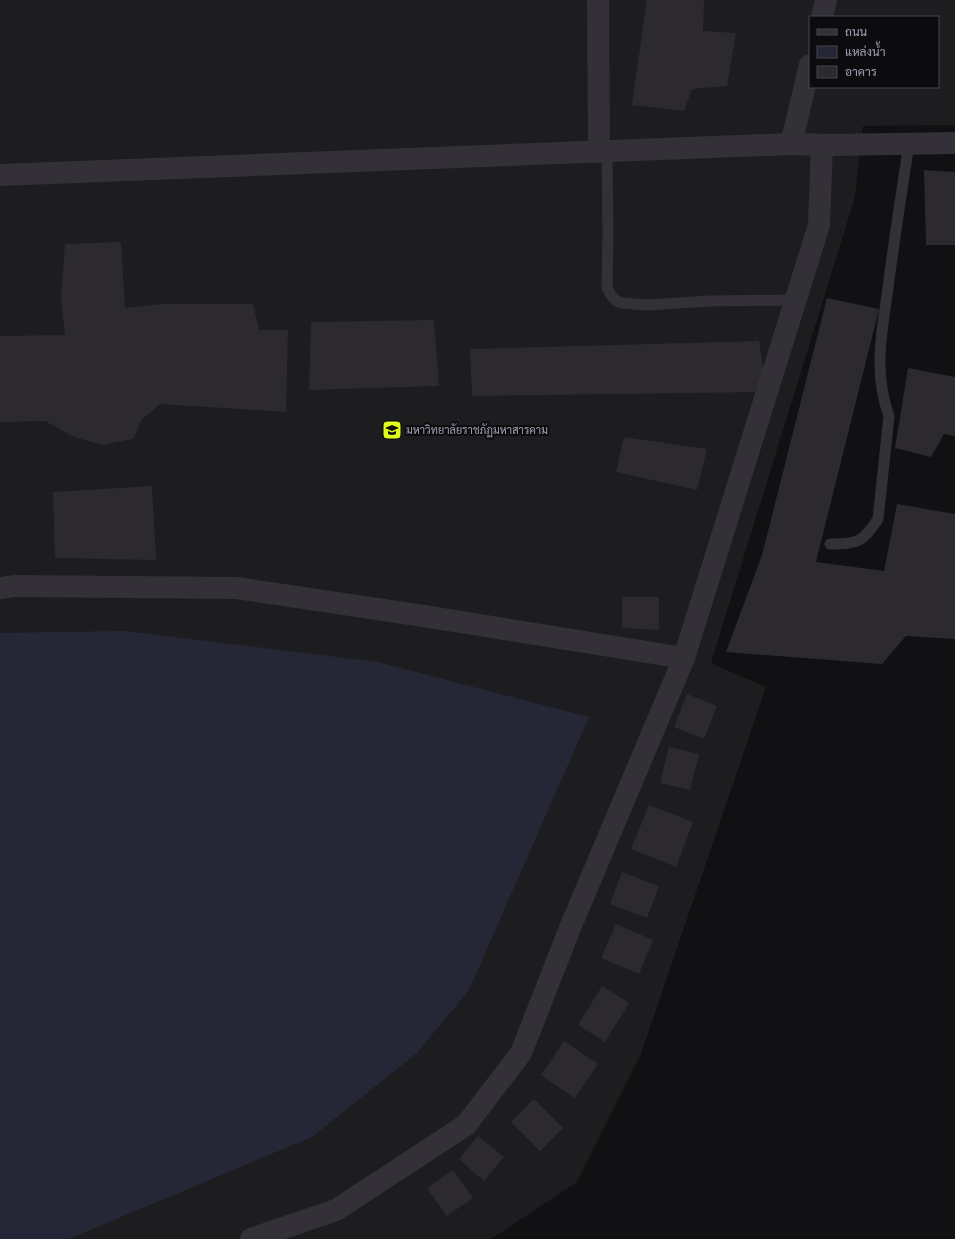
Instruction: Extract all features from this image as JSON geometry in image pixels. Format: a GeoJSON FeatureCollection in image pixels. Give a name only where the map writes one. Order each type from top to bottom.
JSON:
{"type":"FeatureCollection","features":[{"type":"Feature","properties":{"kind":"street"},"geometry":{"type":"LineString","coordinates":[[598,0],[603,152]]}},
{"type":"Feature","properties":{"kind":"street"},"geometry":{"type":"LineString","coordinates":[[822,16],[826,0]]}},
{"type":"Feature","properties":{"kind":"street"},"geometry":{"type":"LineString","coordinates":[[790,144],[809,69]]}},
{"type":"Feature","properties":{"kind":"street"},"geometry":{"type":"LineString","coordinates":[[0,175],[790,144],[955,144]]}},
{"type":"Feature","properties":{"kind":"street"},"geometry":{"type":"LineString","coordinates":[[251,1239],[336,1210],[466,1125],[521,1053],[570,928],[684,658],[819,225],[822,145]]}},
{"type":"Feature","properties":{"kind":"street"},"geometry":{"type":"LineString","coordinates":[[0,588],[15,586],[236,588],[425,616],[684,658]]}},
{"type":"Feature","properties":{"kind":"lane"},"geometry":{"type":"LineString","coordinates":[[830,544],[852,543],[862,539],[870,531],[878,519],[889,416],[884,402],[880,379],[879,351],[909,144]]}},
{"type":"Feature","properties":{"kind":"lane"},"geometry":{"type":"LineString","coordinates":[[603,152],[608,234],[607,287],[610,295],[615,300],[621,303],[648,304],[710,301],[796,300]]}},
{"type":"Feature","properties":{"kind":"shaded area","name":"มหาวิทยาลัยราชภัฏมหาสารคาม"},"geometry":{"type":"Polygon","coordinates":[[[0,0],[955,0],[955,125],[863,126],[855,197],[711,663],[766,687],[641,1054],[577,1182],[491,1239],[0,1239],[0,0]]]}},
{"type":"Feature","properties":{"kind":"water"},"geometry":{"type":"Polygon","coordinates":[[[125,631],[378,662],[589,717],[469,990],[417,1053],[312,1137],[69,1239],[0,1239],[0,633],[125,631]]]}},
{"type":"Feature","properties":{"kind":"building"},"geometry":{"type":"Polygon","coordinates":[[[647,0],[704,0],[703,31],[736,33],[727,86],[692,89],[684,111],[632,105],[647,0]]]}},
{"type":"Feature","properties":{"kind":"building"},"geometry":{"type":"Polygon","coordinates":[[[924,170],[955,172],[955,245],[926,245],[924,170]]]}},
{"type":"Feature","properties":{"kind":"building"},"geometry":{"type":"Polygon","coordinates":[[[121,242],[125,308],[162,304],[253,304],[259,330],[288,330],[286,412],[160,404],[142,419],[133,439],[102,445],[74,437],[45,421],[0,422],[0,336],[65,335],[61,296],[65,244],[121,242]]]}},
{"type":"Feature","properties":{"kind":"building"},"geometry":{"type":"Polygon","coordinates":[[[827,298],[879,309],[816,562],[884,571],[897,504],[955,514],[955,639],[906,636],[882,664],[726,652],[762,555],[827,298]]]}},
{"type":"Feature","properties":{"kind":"building"},"geometry":{"type":"Polygon","coordinates":[[[434,320],[439,386],[309,390],[311,322],[434,320]]]}},
{"type":"Feature","properties":{"kind":"building"},"geometry":{"type":"Polygon","coordinates":[[[759,341],[767,392],[472,396],[470,349],[759,341]]]}},
{"type":"Feature","properties":{"kind":"building"},"geometry":{"type":"Polygon","coordinates":[[[908,368],[955,377],[955,436],[944,434],[931,457],[895,448],[908,368]]]}},
{"type":"Feature","properties":{"kind":"building"},"geometry":{"type":"Polygon","coordinates":[[[624,437],[707,449],[697,490],[616,472],[624,437]]]}},
{"type":"Feature","properties":{"kind":"building"},"geometry":{"type":"Polygon","coordinates":[[[152,486],[156,560],[55,558],[53,492],[152,486]]]}},
{"type":"Feature","properties":{"kind":"building"},"geometry":{"type":"Polygon","coordinates":[[[622,597],[659,597],[659,630],[622,628],[622,597]]]}},
{"type":"Feature","properties":{"kind":"building"},"geometry":{"type":"Polygon","coordinates":[[[687,694],[717,706],[704,739],[674,727],[687,694]]]}},
{"type":"Feature","properties":{"kind":"building"},"geometry":{"type":"Polygon","coordinates":[[[669,747],[699,754],[690,790],[660,783],[669,747]]]}},
{"type":"Feature","properties":{"kind":"building"},"geometry":{"type":"Polygon","coordinates":[[[649,805],[693,822],[676,867],[631,849],[649,805]]]}},
{"type":"Feature","properties":{"kind":"building"},"geometry":{"type":"Polygon","coordinates":[[[622,872],[659,886],[647,918],[610,904],[622,872]]]}},
{"type":"Feature","properties":{"kind":"building"},"geometry":{"type":"Polygon","coordinates":[[[616,924],[653,940],[639,974],[601,958],[616,924]]]}},
{"type":"Feature","properties":{"kind":"building"},"geometry":{"type":"Polygon","coordinates":[[[602,986],[629,1003],[605,1042],[578,1025],[602,986]]]}},
{"type":"Feature","properties":{"kind":"building"},"geometry":{"type":"Polygon","coordinates":[[[564,1041],[598,1064],[575,1098],[541,1075],[564,1041]]]}},
{"type":"Feature","properties":{"kind":"building"},"geometry":{"type":"Polygon","coordinates":[[[534,1099],[563,1128],[540,1151],[511,1122],[534,1099]]]}},
{"type":"Feature","properties":{"kind":"building"},"geometry":{"type":"Polygon","coordinates":[[[478,1136],[504,1157],[484,1181],[459,1159],[478,1136]]]}},
{"type":"Feature","properties":{"kind":"building"},"geometry":{"type":"Polygon","coordinates":[[[453,1170],[473,1198],[447,1216],[427,1188],[453,1170]]]}},
{"type":"Feature","properties":{"kind":"place","name":"มหาวิทยาลัยราชภัฏมหาสารคาม"},"geometry":{"type":"Point","coordinates":[392,430]}}]}
